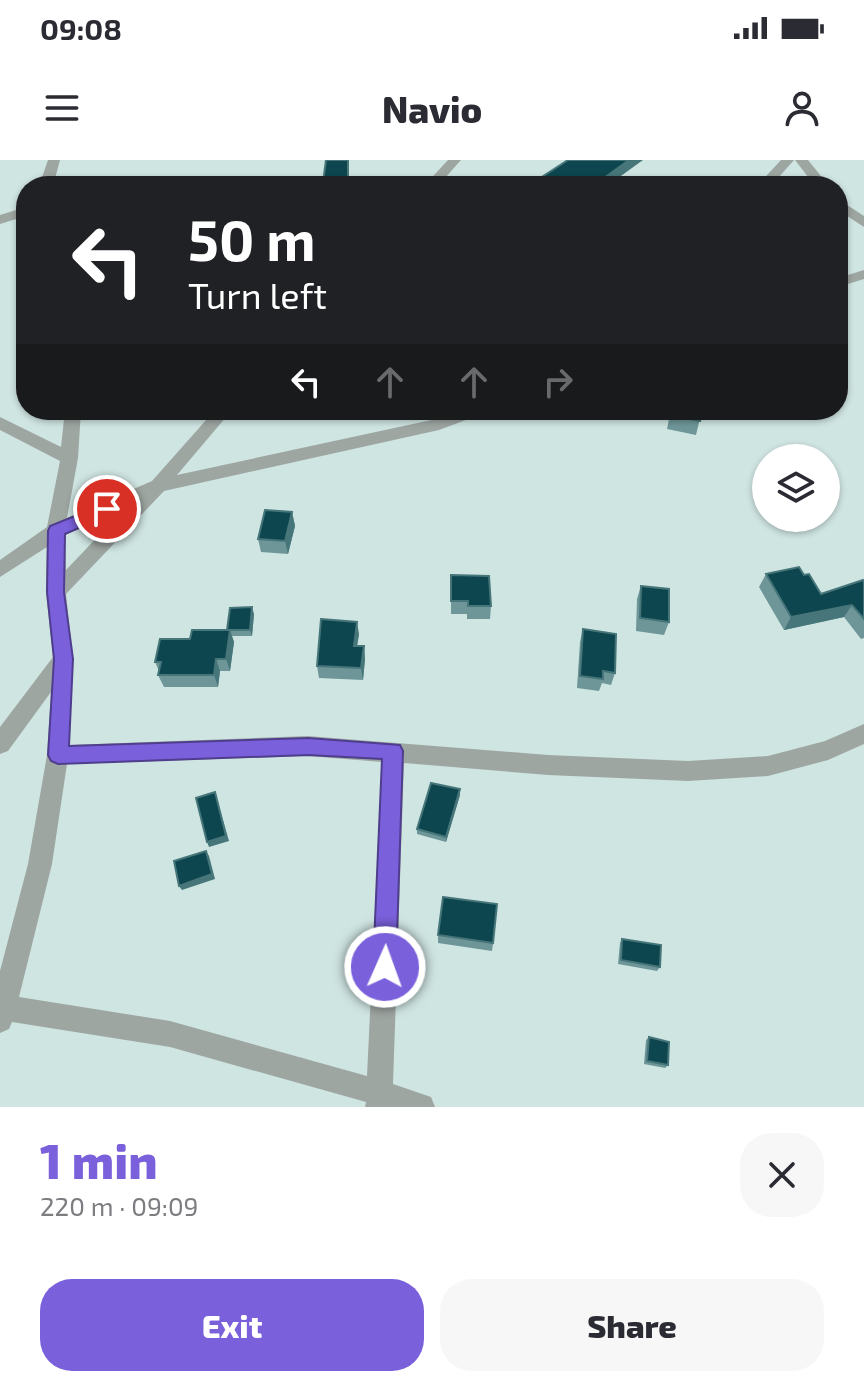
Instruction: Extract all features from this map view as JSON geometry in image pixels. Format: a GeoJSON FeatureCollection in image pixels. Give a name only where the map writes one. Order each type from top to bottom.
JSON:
{"type":"FeatureCollection","features":[{"type":"Feature","properties":{"kind":"street"},"geometry":{"type":"LineString","coordinates":[[440,176],[455,160]]}},
{"type":"Feature","properties":{"kind":"street"},"geometry":{"type":"LineString","coordinates":[[773,176],[788,160]]}},
{"type":"Feature","properties":{"kind":"street"},"geometry":{"type":"LineString","coordinates":[[848,211],[864,223]]}},
{"type":"Feature","properties":{"kind":"street"},"geometry":{"type":"LineString","coordinates":[[72,420],[56,531],[56,592],[63,659],[58,755],[40,864],[2,1014],[170,1034],[330,1077],[379,1101],[421,1107]]}},
{"type":"Feature","properties":{"kind":"street"},"geometry":{"type":"LineString","coordinates":[[56,592],[158,486],[215,420]]}},
{"type":"Feature","properties":{"kind":"street"},"geometry":{"type":"LineString","coordinates":[[0,570],[56,531],[158,486],[450,420]]}},
{"type":"Feature","properties":{"kind":"street"},"geometry":{"type":"LineString","coordinates":[[0,423],[69,458]]}},
{"type":"Feature","properties":{"kind":"street"},"geometry":{"type":"LineString","coordinates":[[0,744],[63,659]]}},
{"type":"Feature","properties":{"kind":"street"},"geometry":{"type":"LineString","coordinates":[[58,755],[308,746],[548,765],[688,771],[768,766],[828,750],[864,734]]}},
{"type":"Feature","properties":{"kind":"street"},"geometry":{"type":"LineString","coordinates":[[379,1101],[393,751]]}},
{"type":"Feature","properties":{"kind":"building"},"geometry":{"type":"Polygon","coordinates":[[[326,160],[348,160],[348,176],[324,176],[326,160]]]}},
{"type":"Feature","properties":{"kind":"building"},"geometry":{"type":"Polygon","coordinates":[[[568,160],[629,160],[607,176],[543,176],[568,160]]]}},
{"type":"Feature","properties":{"kind":"building"},"geometry":{"type":"Polygon","coordinates":[[[265,510],[292,512],[285,541],[258,539],[265,510]]]}},
{"type":"Feature","properties":{"kind":"building"},"geometry":{"type":"Polygon","coordinates":[[[799,567],[804,575],[809,574],[821,594],[863,580],[864,619],[852,605],[791,617],[766,574],[799,567]]]}},
{"type":"Feature","properties":{"kind":"building"},"geometry":{"type":"Polygon","coordinates":[[[451,575],[489,576],[491,606],[468,606],[468,601],[451,601],[451,575]]]}},
{"type":"Feature","properties":{"kind":"building"},"geometry":{"type":"Polygon","coordinates":[[[641,586],[669,589],[669,622],[640,618],[641,586]]]}},
{"type":"Feature","properties":{"kind":"building"},"geometry":{"type":"Polygon","coordinates":[[[252,607],[250,630],[227,630],[230,608],[252,607]]]}},
{"type":"Feature","properties":{"kind":"building"},"geometry":{"type":"Polygon","coordinates":[[[321,619],[357,622],[354,646],[364,646],[361,668],[317,666],[321,619]]]}},
{"type":"Feature","properties":{"kind":"building"},"geometry":{"type":"Polygon","coordinates":[[[583,629],[616,634],[615,673],[603,671],[603,679],[580,676],[583,629]]]}},
{"type":"Feature","properties":{"kind":"building"},"geometry":{"type":"Polygon","coordinates":[[[192,630],[230,630],[226,659],[216,659],[214,675],[158,675],[161,662],[155,662],[160,639],[190,639],[192,630]]]}},
{"type":"Feature","properties":{"kind":"building"},"geometry":{"type":"Polygon","coordinates":[[[431,783],[460,789],[446,837],[417,829],[431,783]]]}},
{"type":"Feature","properties":{"kind":"building"},"geometry":{"type":"Polygon","coordinates":[[[215,792],[226,836],[207,842],[196,798],[215,792]]]}},
{"type":"Feature","properties":{"kind":"building"},"geometry":{"type":"Polygon","coordinates":[[[206,851],[212,874],[179,886],[174,861],[206,851]]]}},
{"type":"Feature","properties":{"kind":"building"},"geometry":{"type":"Polygon","coordinates":[[[443,897],[497,904],[493,943],[438,935],[443,897]]]}},
{"type":"Feature","properties":{"kind":"building"},"geometry":{"type":"Polygon","coordinates":[[[622,939],[661,945],[660,967],[621,960],[622,939]]]}},
{"type":"Feature","properties":{"kind":"building"},"geometry":{"type":"Polygon","coordinates":[[[649,1037],[669,1042],[668,1065],[647,1061],[649,1037]]]}},
{"type":"Feature","properties":{"kind":"route"},"geometry":{"type":"LineString","coordinates":[[107,509],[56,531],[56,592],[63,659],[58,755],[308,746],[393,751],[385,967]]}}]}
